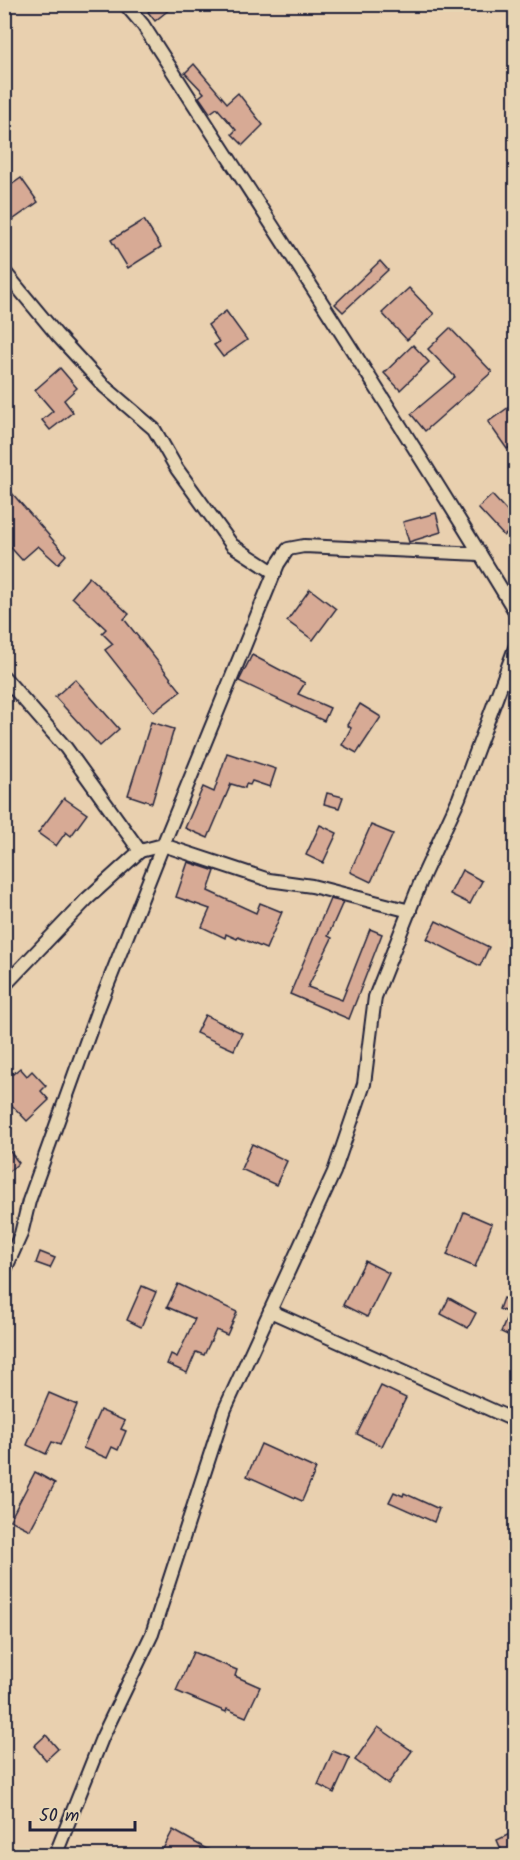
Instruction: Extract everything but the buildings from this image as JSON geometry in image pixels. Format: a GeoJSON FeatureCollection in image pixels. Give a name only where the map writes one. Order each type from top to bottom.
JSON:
{"type":"FeatureCollection","features":[{"type":"Feature","properties":{"kind":"street"},"geometry":{"type":"LineString","coordinates":[[125,4],[142,25],[281,238],[516,613]]}},
{"type":"Feature","properties":{"kind":"street"},"geometry":{"type":"LineString","coordinates":[[4,271],[57,335],[105,387],[154,429],[177,469],[232,545],[275,573]]}},
{"type":"Feature","properties":{"kind":"street"},"geometry":{"type":"LineString","coordinates":[[4,1272],[21,1234],[29,1201],[98,1009],[275,573],[288,549],[304,546],[480,554]]}},
{"type":"Feature","properties":{"kind":"street"},"geometry":{"type":"LineString","coordinates":[[56,1856],[102,1738],[152,1634],[216,1431],[316,1215],[349,1129],[364,1084],[375,997],[423,876],[459,798],[516,645]]}},
{"type":"Feature","properties":{"kind":"street"},"geometry":{"type":"LineString","coordinates":[[4,677],[66,748],[140,851]]}},
{"type":"Feature","properties":{"kind":"street"},"geometry":{"type":"LineString","coordinates":[[4,986],[87,899],[140,851],[163,845],[269,880],[312,886],[410,911]]}},
{"type":"Feature","properties":{"kind":"street"},"geometry":{"type":"LineString","coordinates":[[270,1311],[516,1421]]}}]}
